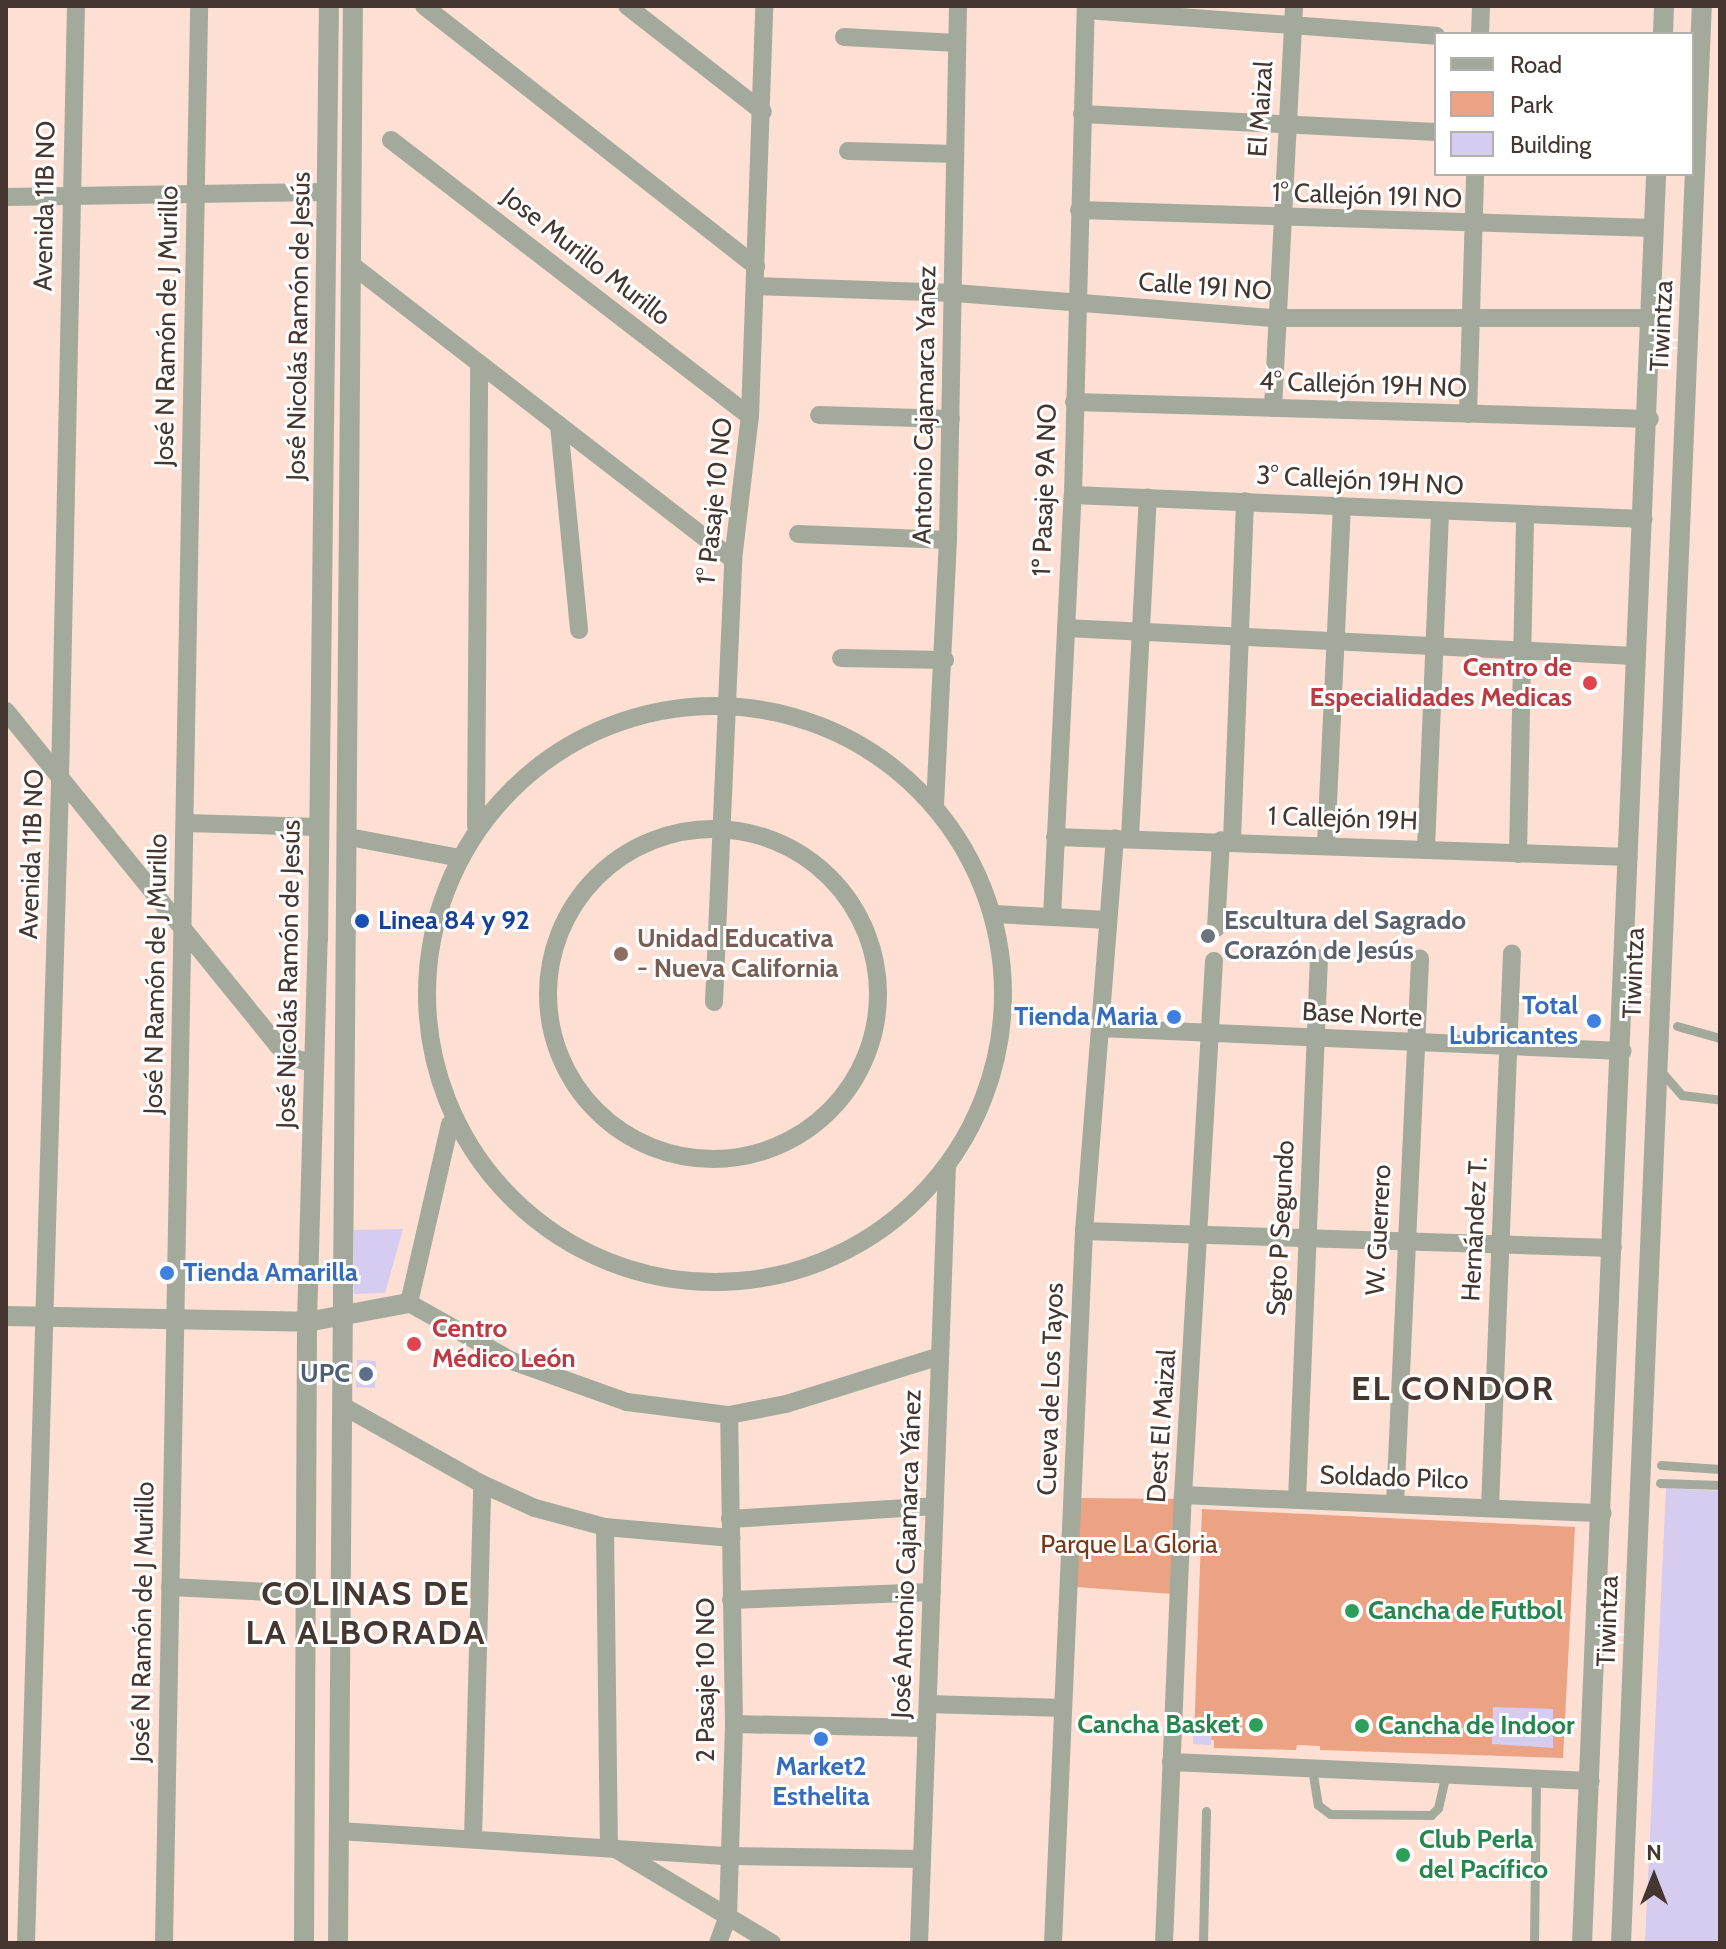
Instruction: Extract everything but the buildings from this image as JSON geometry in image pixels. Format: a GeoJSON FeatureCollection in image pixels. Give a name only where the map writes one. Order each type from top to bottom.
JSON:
{"type":"FeatureCollection","features":[{"type":"Feature","properties":{"kind":"street","name":"Avenida 11B NO"},"geometry":{"type":"LineString","coordinates":[[26,1943],[60,781],[76,6]]}},
{"type":"Feature","properties":{"kind":"street","name":"José N Ramón de J Murillo"},"geometry":{"type":"LineString","coordinates":[[164,1943],[199,6]]}},
{"type":"Feature","properties":{"kind":"street","name":"José Nicolás Ramón de Jesús"},"geometry":{"type":"LineString","coordinates":[[304,1943],[307,1322],[314,1064],[329,6]]}},
{"type":"Feature","properties":{"kind":"street","name":"José Nicolás Ramón de Jesús"},"geometry":{"type":"LineString","coordinates":[[338,1943],[349,837],[353,6]]}},
{"type":"Feature","properties":{"kind":"street"},"geometry":{"type":"LineString","coordinates":[[424,6],[756,266]]}},
{"type":"Feature","properties":{"kind":"street"},"geometry":{"type":"LineString","coordinates":[[627,6],[763,112]]}},
{"type":"Feature","properties":{"kind":"street","name":"1° Pasaje 10 NO"},"geometry":{"type":"LineString","coordinates":[[714,1002],[724,829],[733,560],[750,416],[763,112],[764,6]]}},
{"type":"Feature","properties":{"kind":"street","name":"Antonio Cajamarca Yanez"},"geometry":{"type":"LineString","coordinates":[[935,805],[945,660],[955,293],[958,6]]}},
{"type":"Feature","properties":{"kind":"street","name":"El Maizal"},"geometry":{"type":"LineString","coordinates":[[1273,408],[1280,220],[1294,6]]}},
{"type":"Feature","properties":{"kind":"street"},"geometry":{"type":"LineString","coordinates":[[1480,32],[1481,6]]}},
{"type":"Feature","properties":{"kind":"street"},"geometry":{"type":"LineString","coordinates":[[1663,32],[1664,6]]}},
{"type":"Feature","properties":{"kind":"street","name":"Tiwintza"},"geometry":{"type":"LineString","coordinates":[[1621,1943],[1702,6]]}},
{"type":"Feature","properties":{"kind":"street"},"geometry":{"type":"LineString","coordinates":[[1086,8],[1434,36]]}},
{"type":"Feature","properties":{"kind":"street","name":"1º Pasaje 9A NO"},"geometry":{"type":"LineString","coordinates":[[1052,917],[1073,495],[1075,304],[1086,8]]}},
{"type":"Feature","properties":{"kind":"street"},"geometry":{"type":"LineString","coordinates":[[844,37],[957,43]]}},
{"type":"Feature","properties":{"kind":"street"},"geometry":{"type":"LineString","coordinates":[[1082,114],[1434,132]]}},
{"type":"Feature","properties":{"kind":"street","name":"Jose Murillo Murillo"},"geometry":{"type":"LineString","coordinates":[[391,140],[750,416]]}},
{"type":"Feature","properties":{"kind":"street"},"geometry":{"type":"LineString","coordinates":[[848,151],[955,154]]}},
{"type":"Feature","properties":{"kind":"street"},"geometry":{"type":"LineString","coordinates":[[1468,414],[1475,176]]}},
{"type":"Feature","properties":{"kind":"street","name":"Tiwintza"},"geometry":{"type":"LineString","coordinates":[[1582,1943],[1622,1051],[1634,656],[1650,419],[1656,176]]}},
{"type":"Feature","properties":{"kind":"street"},"geometry":{"type":"LineString","coordinates":[[6,197],[196,191],[327,192]]}},
{"type":"Feature","properties":{"kind":"street","name":"1° Callejón 19I NO"},"geometry":{"type":"LineString","coordinates":[[1079,210],[1280,220],[1654,228]]}},
{"type":"Feature","properties":{"kind":"street"},"geometry":{"type":"LineString","coordinates":[[352,265],[733,560]]}},
{"type":"Feature","properties":{"kind":"street","name":"Calle 19I NO"},"geometry":{"type":"LineString","coordinates":[[756,286],[955,293],[1276,318],[1469,321],[1652,318]]}},
{"type":"Feature","properties":{"kind":"street"},"geometry":{"type":"LineString","coordinates":[[476,826],[479,364]]}},
{"type":"Feature","properties":{"kind":"street","name":"4° Callejón 19H NO"},"geometry":{"type":"LineString","coordinates":[[1074,402],[1650,419]]}},
{"type":"Feature","properties":{"kind":"street"},"geometry":{"type":"LineString","coordinates":[[819,415],[951,419]]}},
{"type":"Feature","properties":{"kind":"street"},"geometry":{"type":"LineString","coordinates":[[559,425],[579,630]]}},
{"type":"Feature","properties":{"kind":"street"},"geometry":{"type":"LineString","coordinates":[[1647,465],[1681,466]]}},
{"type":"Feature","properties":{"kind":"street","name":"3° Callejón 19H NO"},"geometry":{"type":"LineString","coordinates":[[1073,495],[1643,519]]}},
{"type":"Feature","properties":{"kind":"street","name":"Cueva de Los Tayos"},"geometry":{"type":"LineString","coordinates":[[1053,1943],[1084,1231],[1108,920],[1123,838],[1142,632],[1148,497]]}},
{"type":"Feature","properties":{"kind":"street"},"geometry":{"type":"LineString","coordinates":[[1216,928],[1227,840],[1241,638],[1245,501]]}},
{"type":"Feature","properties":{"kind":"street"},"geometry":{"type":"LineString","coordinates":[[1326,844],[1333,642],[1342,506]]}},
{"type":"Feature","properties":{"kind":"street"},"geometry":{"type":"LineString","coordinates":[[1426,848],[1431,647],[1440,511]]}},
{"type":"Feature","properties":{"kind":"street"},"geometry":{"type":"LineString","coordinates":[[1518,854],[1525,649],[1525,515]]}},
{"type":"Feature","properties":{"kind":"street"},"geometry":{"type":"LineString","coordinates":[[798,534],[948,540]]}},
{"type":"Feature","properties":{"kind":"street"},"geometry":{"type":"LineString","coordinates":[[1066,628],[1634,656]]}},
{"type":"Feature","properties":{"kind":"street"},"geometry":{"type":"LineString","coordinates":[[841,658],[945,660]]}},
{"type":"Feature","properties":{"kind":"street"},"geometry":{"type":"LineString","coordinates":[[727,703],[805,718],[876,753],[935,805],[970,857],[994,914],[1004,980],[1000,1046],[980,1109],[947,1166],[887,1226],[813,1267],[715,1283],[645,1277],[566,1246],[499,1193],[450,1124],[436,1070],[433,1003],[460,858],[476,826],[541,758],[629,715],[727,703]]}},
{"type":"Feature","properties":{"kind":"street"},"geometry":{"type":"LineString","coordinates":[[6,711],[182,932],[288,1056],[314,1064]]}},
{"type":"Feature","properties":{"kind":"street"},"geometry":{"type":"LineString","coordinates":[[185,823],[317,827]]}},
{"type":"Feature","properties":{"kind":"street"},"geometry":{"type":"LineString","coordinates":[[724,829],[777,841],[824,870],[858,912],[878,964],[879,1018],[862,1070],[829,1114],[784,1144],[731,1159],[676,1155],[625,1135],[584,1099],[557,1051],[547,998],[555,944],[580,895],[619,857],[669,834],[724,829]]}},
{"type":"Feature","properties":{"kind":"street"},"geometry":{"type":"LineString","coordinates":[[349,837],[460,858]]}},
{"type":"Feature","properties":{"kind":"street","name":"1 Callejón 19H"},"geometry":{"type":"LineString","coordinates":[[1055,837],[1227,840],[1629,857]]}},
{"type":"Feature","properties":{"kind":"street"},"geometry":{"type":"LineString","coordinates":[[994,914],[1108,920]]}},
{"type":"Feature","properties":{"kind":"street","name":"Hernández T."},"geometry":{"type":"LineString","coordinates":[[1490,1508],[1498,1245],[1511,1045],[1512,953]]}},
{"type":"Feature","properties":{"kind":"street","name":"Sgto P Segundo"},"geometry":{"type":"LineString","coordinates":[[1297,1500],[1319,958]]}},
{"type":"Feature","properties":{"kind":"street","name":"W. Guerrero"},"geometry":{"type":"LineString","coordinates":[[1395,1504],[1403,1241],[1420,959]]}},
{"type":"Feature","properties":{"kind":"street","name":"Dest El Maizal"},"geometry":{"type":"LineString","coordinates":[[1164,1943],[1183,1495],[1214,961]]}},
{"type":"Feature","properties":{"kind":"street","name":"Base Norte"},"geometry":{"type":"LineString","coordinates":[[1100,1028],[1622,1051]]}},
{"type":"Feature","properties":{"kind":"street"},"geometry":{"type":"LineString","coordinates":[[409,1303],[450,1124]]}},
{"type":"Feature","properties":{"kind":"street","name":"José Antonio Cajamarca Yánez"},"geometry":{"type":"LineString","coordinates":[[919,1943],[947,1166]]}},
{"type":"Feature","properties":{"kind":"street"},"geometry":{"type":"LineString","coordinates":[[1084,1231],[1613,1248]]}},
{"type":"Feature","properties":{"kind":"street"},"geometry":{"type":"LineString","coordinates":[[6,1316],[307,1322],[343,1319],[409,1303],[512,1361],[627,1402],[729,1415],[786,1404],[940,1356]]}},
{"type":"Feature","properties":{"kind":"street"},"geometry":{"type":"LineString","coordinates":[[343,1406],[482,1484],[535,1508],[605,1527],[731,1529],[935,1506]]}},
{"type":"Feature","properties":{"kind":"street","name":"2 Pasaje 10 NO"},"geometry":{"type":"LineString","coordinates":[[718,1943],[728,1916],[734,1724],[729,1415]]}},
{"type":"Feature","properties":{"kind":"street"},"geometry":{"type":"LineString","coordinates":[[1606,1438],[1641,1440]]}},
{"type":"Feature","properties":{"kind":"street"},"geometry":{"type":"LineString","coordinates":[[473,1839],[482,1484]]}},
{"type":"Feature","properties":{"kind":"street","name":"Soldado Pilco"},"geometry":{"type":"LineString","coordinates":[[1183,1495],[1603,1513]]}},
{"type":"Feature","properties":{"kind":"street"},"geometry":{"type":"LineString","coordinates":[[605,1527],[609,1845]]}},
{"type":"Feature","properties":{"kind":"street"},"geometry":{"type":"LineString","coordinates":[[170,1587],[308,1594]]}},
{"type":"Feature","properties":{"kind":"street"},"geometry":{"type":"LineString","coordinates":[[731,1600],[932,1592]]}},
{"type":"Feature","properties":{"kind":"street"},"geometry":{"type":"LineString","coordinates":[[928,1704],[1063,1708]]}},
{"type":"Feature","properties":{"kind":"street"},"geometry":{"type":"LineString","coordinates":[[734,1724],[927,1728]]}},
{"type":"Feature","properties":{"kind":"street"},"geometry":{"type":"LineString","coordinates":[[1171,1762],[1591,1781]]}},
{"type":"Feature","properties":{"kind":"street"},"geometry":{"type":"LineString","coordinates":[[339,1831],[609,1845],[728,1856],[922,1859]]}},
{"type":"Feature","properties":{"kind":"street"},"geometry":{"type":"LineString","coordinates":[[609,1845],[772,1943]]}},
{"type":"Feature","properties":{"kind":"lane"},"geometry":{"type":"LineString","coordinates":[[1677,1026],[1720,1038]]}},
{"type":"Feature","properties":{"kind":"lane"},"geometry":{"type":"LineString","coordinates":[[1656,1066],[1682,1095],[1720,1100]]}},
{"type":"Feature","properties":{"kind":"lane"},"geometry":{"type":"LineString","coordinates":[[1661,1465],[1720,1469]]}},
{"type":"Feature","properties":{"kind":"lane"},"geometry":{"type":"LineString","coordinates":[[1660,1483],[1720,1485]]}},
{"type":"Feature","properties":{"kind":"lane"},"geometry":{"type":"LineString","coordinates":[[1312,1768],[1318,1805],[1330,1814],[1431,1815],[1446,1774]]}},
{"type":"Feature","properties":{"kind":"lane"},"geometry":{"type":"LineString","coordinates":[[1534,1943],[1536,1778]]}},
{"type":"Feature","properties":{"kind":"lane"},"geometry":{"type":"LineString","coordinates":[[1203,1943],[1206,1811]]}},
{"type":"Feature","properties":{"kind":"green space","name":"Parque La Gloria"},"geometry":{"type":"Polygon","coordinates":[[[1080,1498],[1178,1499],[1173,1594],[1076,1587],[1080,1498]]]}},
{"type":"Feature","properties":{"kind":"green space"},"geometry":{"type":"Polygon","coordinates":[[[1202,1509],[1575,1527],[1563,1758],[1320,1750],[1320,1746],[1297,1745],[1296,1750],[1214,1748],[1214,1740],[1194,1739],[1202,1509]]]}},
{"type":"Feature","properties":{"kind":"place","name":"Centro de Especialidades Medicas"},"geometry":{"type":"Point","coordinates":[1590,683]}},
{"type":"Feature","properties":{"kind":"place","name":"Linea 84 y 92"},"geometry":{"type":"Point","coordinates":[362,921]}},
{"type":"Feature","properties":{"kind":"place","name":"Escultura del Sagrado Corazón de Jesús"},"geometry":{"type":"Point","coordinates":[1208,936]}},
{"type":"Feature","properties":{"kind":"place","name":"Unidad Educativa - Nueva California"},"geometry":{"type":"Point","coordinates":[621,954]}},
{"type":"Feature","properties":{"kind":"place","name":"Tienda Maria"},"geometry":{"type":"Point","coordinates":[1174,1017]}},
{"type":"Feature","properties":{"kind":"place","name":"Total Lubricantes"},"geometry":{"type":"Point","coordinates":[1594,1021]}},
{"type":"Feature","properties":{"kind":"place","name":"Tienda Amarilla"},"geometry":{"type":"Point","coordinates":[167,1273]}},
{"type":"Feature","properties":{"kind":"place","name":"Centro Médico León"},"geometry":{"type":"Point","coordinates":[414,1344]}},
{"type":"Feature","properties":{"kind":"place","name":"UPC"},"geometry":{"type":"Point","coordinates":[366,1374]}},
{"type":"Feature","properties":{"kind":"place","name":"Cancha de Futbol"},"geometry":{"type":"Point","coordinates":[1352,1611]}},
{"type":"Feature","properties":{"kind":"place","name":"Cancha Basket"},"geometry":{"type":"Point","coordinates":[1256,1725]}},
{"type":"Feature","properties":{"kind":"place","name":"Cancha de Indoor"},"geometry":{"type":"Point","coordinates":[1362,1726]}},
{"type":"Feature","properties":{"kind":"place","name":"Market2 Esthelita"},"geometry":{"type":"Point","coordinates":[821,1739]}},
{"type":"Feature","properties":{"kind":"place","name":"Club Perla del Pacífico"},"geometry":{"type":"Point","coordinates":[1403,1855]}},
{"type":"Feature","properties":{"kind":"district","name":"EL CONDOR"},"geometry":{"type":"Point","coordinates":[1453,1389]}},
{"type":"Feature","properties":{"kind":"district","name":"COLINAS DE LA ALBORADA"},"geometry":{"type":"Point","coordinates":[366,1612]}}]}
